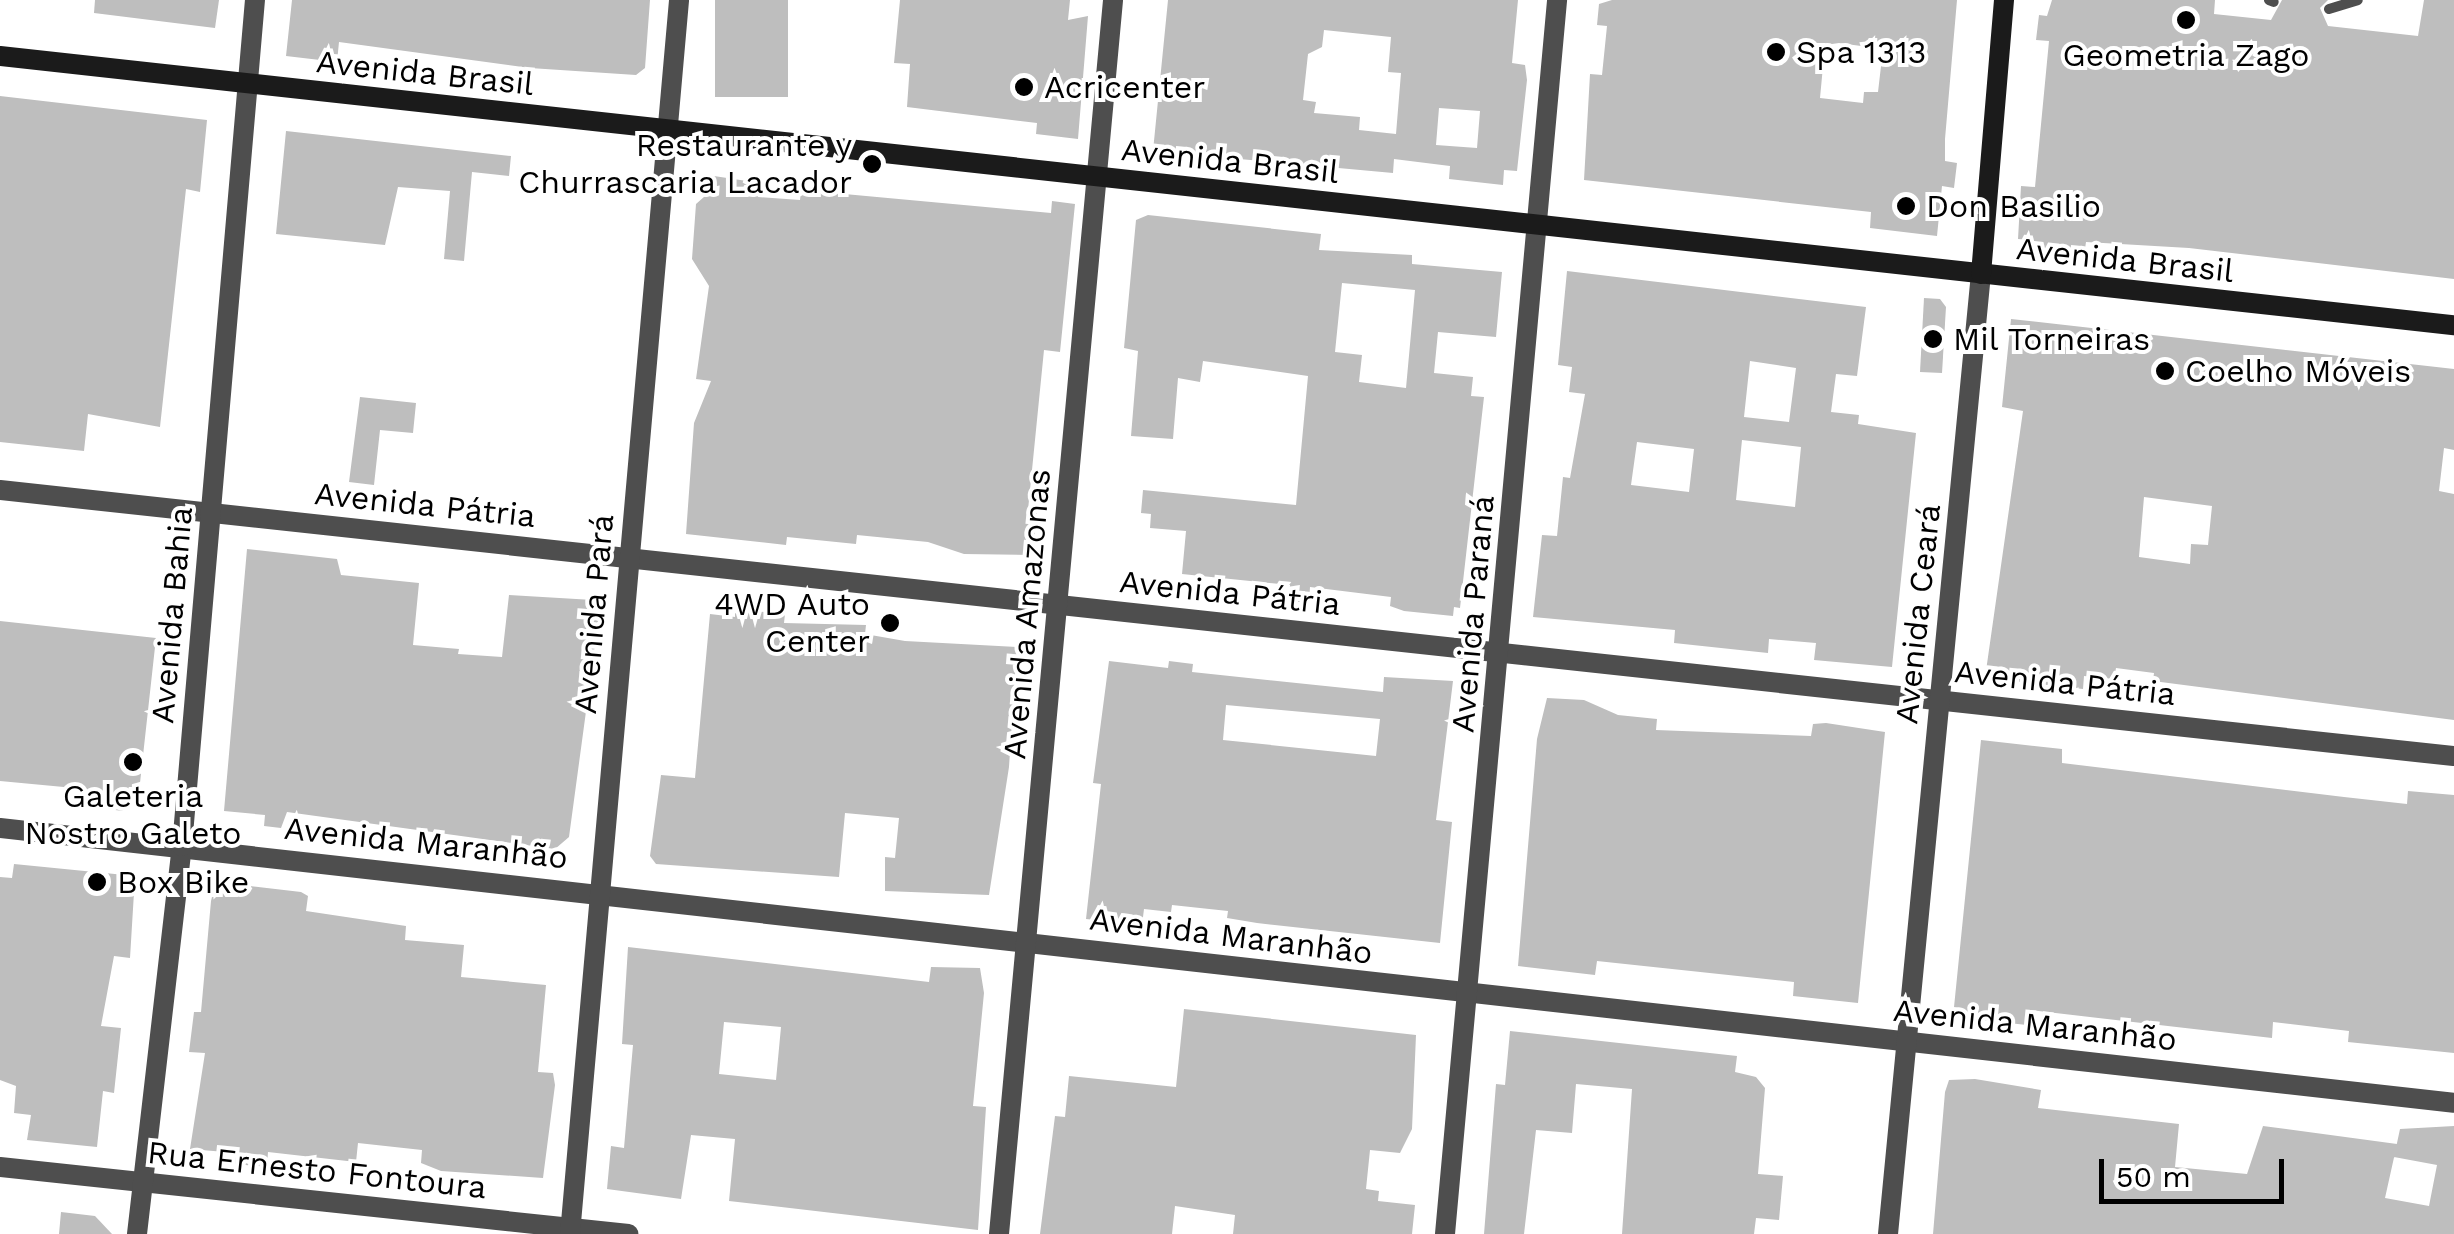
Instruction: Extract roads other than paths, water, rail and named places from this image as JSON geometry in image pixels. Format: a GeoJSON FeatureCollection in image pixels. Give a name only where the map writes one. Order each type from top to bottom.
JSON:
{"type":"FeatureCollection","features":[{"type":"Feature","properties":{"kind":"main road","name":"Avenida Ceará"},"geometry":{"type":"LineString","coordinates":[[1981,274],[2004,0]]}},
{"type":"Feature","properties":{"kind":"main road","name":"Avenida Brasil"},"geometry":{"type":"LineString","coordinates":[[0,56],[2454,325]]}},
{"type":"Feature","properties":{"kind":"street","name":"Avenida Bahia"},"geometry":{"type":"LineString","coordinates":[[137,1234],[182,846],[255,0]]}},
{"type":"Feature","properties":{"kind":"street","name":"Avenida Pará"},"geometry":{"type":"LineString","coordinates":[[570,1230],[679,0]]}},
{"type":"Feature","properties":{"kind":"street","name":"Avenida Amazonas"},"geometry":{"type":"LineString","coordinates":[[1000,1234],[1114,0]]}},
{"type":"Feature","properties":{"kind":"street","name":"Avenida Paraná"},"geometry":{"type":"LineString","coordinates":[[1445,1234],[1539,226],[1556,0]]}},
{"type":"Feature","properties":{"kind":"street","name":"Avenida Ceará"},"geometry":{"type":"LineString","coordinates":[[1888,1234],[1981,274]]}},
{"type":"Feature","properties":{"kind":"street","name":"Avenida Pátria"},"geometry":{"type":"LineString","coordinates":[[0,490],[2454,756]]}},
{"type":"Feature","properties":{"kind":"street","name":"Avenida Maranhão"},"geometry":{"type":"LineString","coordinates":[[0,828],[600,892],[1468,995],[2454,1104]]}},
{"type":"Feature","properties":{"kind":"street","name":"Rua Ernesto Fontoura"},"geometry":{"type":"LineString","coordinates":[[0,1168],[628,1234]]}},
{"type":"Feature","properties":{"kind":"lane"},"geometry":{"type":"LineString","coordinates":[[2330,9],[2358,0]]}},
{"type":"Feature","properties":{"kind":"place","name":"Geometria Zago"},"geometry":{"type":"Point","coordinates":[2186,20]}},
{"type":"Feature","properties":{"kind":"place","name":"Spa 1313"},"geometry":{"type":"Point","coordinates":[1776,52]}},
{"type":"Feature","properties":{"kind":"place","name":"Acricenter"},"geometry":{"type":"Point","coordinates":[1024,87]}},
{"type":"Feature","properties":{"kind":"place","name":"Restaurante y Churrascaria Lacador"},"geometry":{"type":"Point","coordinates":[872,164]}},
{"type":"Feature","properties":{"kind":"place","name":"Don Basilio"},"geometry":{"type":"Point","coordinates":[1906,206]}},
{"type":"Feature","properties":{"kind":"place","name":"Mil Torneiras"},"geometry":{"type":"Point","coordinates":[1933,339]}},
{"type":"Feature","properties":{"kind":"place","name":"Coelho Móveis"},"geometry":{"type":"Point","coordinates":[2165,371]}},
{"type":"Feature","properties":{"kind":"place","name":"4WD Auto Center"},"geometry":{"type":"Point","coordinates":[890,623]}},
{"type":"Feature","properties":{"kind":"place","name":"Galeteria Nostro Galeto"},"geometry":{"type":"Point","coordinates":[133,762]}},
{"type":"Feature","properties":{"kind":"place","name":"Box Bike"},"geometry":{"type":"Point","coordinates":[97,882]}}]}
